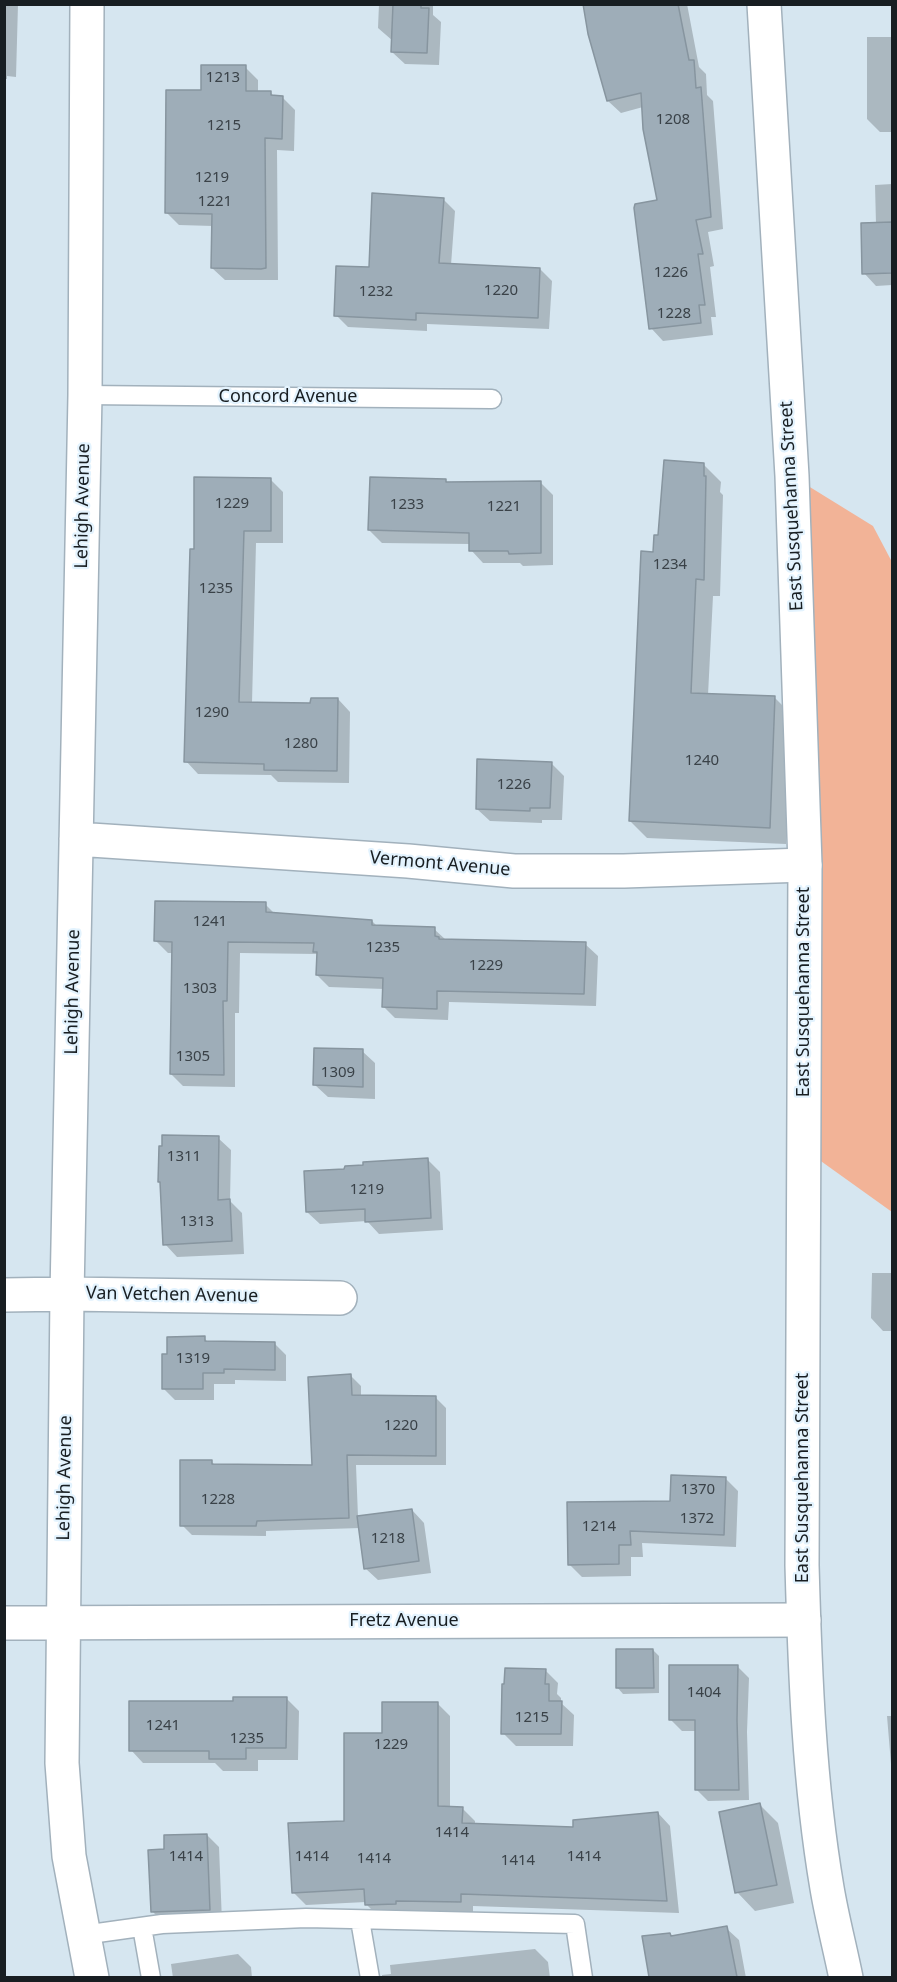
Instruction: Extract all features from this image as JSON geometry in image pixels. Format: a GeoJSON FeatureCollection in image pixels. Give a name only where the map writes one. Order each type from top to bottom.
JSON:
{"type":"FeatureCollection","features":[{"type":"Feature","properties":{"kind":"street","name":"Lehigh Avenue"},"geometry":{"type":"LineString","coordinates":[[87,4],[85,395],[67,1294],[62,1763],[69,1856],[92,1977]]}},
{"type":"Feature","properties":{"kind":"street","name":"East Susquehanna Street"},"geometry":{"type":"LineString","coordinates":[[764,4],[792,476],[805,866],[802,1565],[804,1620],[815,1794],[827,1889],[846,1977]]}},
{"type":"Feature","properties":{"kind":"street","name":"Vermont Avenue"},"geometry":{"type":"LineString","coordinates":[[76,839],[514,871],[624,871],[805,866]]}},
{"type":"Feature","properties":{"kind":"street","name":"Van Vetchen Avenue"},"geometry":{"type":"LineString","coordinates":[[4,1295],[340,1298]]}},
{"type":"Feature","properties":{"kind":"street","name":"Fretz Avenue"},"geometry":{"type":"LineString","coordinates":[[4,1623],[804,1620]]}},
{"type":"Feature","properties":{"kind":"lane","name":"Concord Avenue"},"geometry":{"type":"LineString","coordinates":[[85,395],[492,399]]}},
{"type":"Feature","properties":{"kind":"lane"},"geometry":{"type":"LineString","coordinates":[[83,1935],[162,1924],[295,1918],[575,1924],[583,1977]]}},
{"type":"Feature","properties":{"kind":"lane"},"geometry":{"type":"LineString","coordinates":[[360,1920],[370,1977]]}},
{"type":"Feature","properties":{"kind":"lane"},"geometry":{"type":"LineString","coordinates":[[142,1927],[151,1977]]}},
{"type":"Feature","properties":{"kind":"shaded area"},"geometry":{"type":"Polygon","coordinates":[[[792,476],[873,526],[892,562],[892,1212],[804,1149],[792,476]]]}},
{"type":"Feature","properties":{"kind":"building"},"geometry":{"type":"Polygon","coordinates":[[[393,4],[421,4],[421,8],[429,8],[427,53],[391,52],[393,4]]]}},
{"type":"Feature","properties":{"kind":"building"},"geometry":{"type":"Polygon","coordinates":[[[583,4],[678,4],[689,60],[694,60],[696,88],[701,87],[711,217],[696,220],[703,254],[698,254],[705,305],[699,305],[701,323],[649,329],[634,208],[635,204],[657,200],[643,129],[641,93],[607,101],[588,34],[583,4]]]}},
{"type":"Feature","properties":{"kind":"building"},"geometry":{"type":"Polygon","coordinates":[[[201,65],[246,65],[246,91],[271,91],[271,95],[283,96],[282,139],[265,138],[266,268],[211,268],[212,214],[165,213],[166,90],[201,90],[201,65]]]}},
{"type":"Feature","properties":{"kind":"building"},"geometry":{"type":"Polygon","coordinates":[[[372,193],[444,198],[439,263],[540,268],[538,318],[416,313],[416,320],[334,316],[336,266],[369,267],[372,193]]]}},
{"type":"Feature","properties":{"kind":"building"},"geometry":{"type":"Polygon","coordinates":[[[892,222],[892,273],[862,274],[861,223],[892,222]]]}},
{"type":"Feature","properties":{"kind":"building"},"geometry":{"type":"Polygon","coordinates":[[[664,460],[704,463],[704,476],[706,476],[704,580],[696,579],[691,693],[775,696],[770,828],[629,821],[641,551],[653,552],[654,535],[658,535],[664,460]]]}},
{"type":"Feature","properties":{"kind":"building"},"geometry":{"type":"Polygon","coordinates":[[[194,477],[271,478],[271,531],[244,531],[239,702],[310,703],[311,698],[338,698],[337,771],[264,770],[264,764],[184,762],[190,549],[194,549],[194,477]]]}},
{"type":"Feature","properties":{"kind":"building"},"geometry":{"type":"Polygon","coordinates":[[[370,477],[446,479],[446,482],[541,481],[541,553],[509,554],[508,551],[469,551],[469,533],[368,530],[370,477]]]}},
{"type":"Feature","properties":{"kind":"building"},"geometry":{"type":"Polygon","coordinates":[[[477,759],[552,762],[550,808],[530,808],[530,811],[476,809],[477,759]]]}},
{"type":"Feature","properties":{"kind":"building"},"geometry":{"type":"Polygon","coordinates":[[[155,901],[266,902],[266,912],[372,920],[372,925],[435,927],[435,936],[439,939],[586,942],[584,994],[437,991],[437,1009],[382,1007],[383,978],[316,975],[317,952],[313,952],[314,943],[228,942],[227,1001],[223,1001],[224,1075],[170,1074],[172,942],[154,941],[155,901]]]}},
{"type":"Feature","properties":{"kind":"building"},"geometry":{"type":"Polygon","coordinates":[[[314,1048],[363,1049],[363,1087],[313,1085],[314,1048]]]}},
{"type":"Feature","properties":{"kind":"building"},"geometry":{"type":"Polygon","coordinates":[[[162,1135],[219,1136],[218,1200],[230,1199],[232,1241],[163,1245],[160,1182],[158,1182],[159,1146],[162,1146],[162,1135]]]}},
{"type":"Feature","properties":{"kind":"building"},"geometry":{"type":"Polygon","coordinates":[[[428,1158],[431,1218],[365,1222],[365,1209],[306,1212],[304,1171],[344,1169],[345,1166],[363,1165],[363,1162],[428,1158]]]}},
{"type":"Feature","properties":{"kind":"building"},"geometry":{"type":"Polygon","coordinates":[[[205,1336],[205,1341],[275,1342],[275,1370],[224,1369],[224,1373],[203,1373],[203,1389],[162,1389],[162,1354],[167,1354],[167,1337],[205,1336]]]}},
{"type":"Feature","properties":{"kind":"building"},"geometry":{"type":"Polygon","coordinates":[[[351,1374],[352,1395],[436,1396],[436,1456],[347,1455],[349,1518],[257,1521],[256,1526],[180,1526],[180,1460],[212,1460],[212,1464],[312,1465],[308,1377],[351,1374]]]}},
{"type":"Feature","properties":{"kind":"building"},"geometry":{"type":"Polygon","coordinates":[[[671,1475],[726,1477],[724,1535],[630,1531],[631,1545],[619,1545],[619,1564],[568,1565],[567,1502],[670,1501],[671,1475]]]}},
{"type":"Feature","properties":{"kind":"building"},"geometry":{"type":"Polygon","coordinates":[[[412,1509],[419,1561],[364,1569],[357,1516],[412,1509]]]}},
{"type":"Feature","properties":{"kind":"building"},"geometry":{"type":"Polygon","coordinates":[[[616,1649],[653,1649],[654,1688],[616,1688],[616,1649]]]}},
{"type":"Feature","properties":{"kind":"building"},"geometry":{"type":"Polygon","coordinates":[[[669,1665],[738,1665],[739,1790],[695,1790],[695,1720],[669,1720],[669,1665]]]}},
{"type":"Feature","properties":{"kind":"building"},"geometry":{"type":"Polygon","coordinates":[[[505,1668],[546,1669],[545,1684],[549,1684],[549,1701],[562,1701],[561,1734],[501,1734],[502,1684],[504,1684],[505,1668]]]}},
{"type":"Feature","properties":{"kind":"building"},"geometry":{"type":"Polygon","coordinates":[[[233,1697],[287,1697],[286,1748],[246,1748],[246,1759],[209,1759],[209,1751],[129,1751],[129,1701],[233,1701],[233,1697]]]}},
{"type":"Feature","properties":{"kind":"building"},"geometry":{"type":"Polygon","coordinates":[[[382,1702],[438,1702],[438,1806],[463,1807],[462,1823],[573,1827],[573,1820],[658,1812],[667,1901],[461,1894],[461,1902],[396,1901],[396,1904],[365,1905],[364,1889],[292,1893],[288,1823],[344,1821],[344,1733],[382,1733],[382,1702]]]}},
{"type":"Feature","properties":{"kind":"building"},"geometry":{"type":"Polygon","coordinates":[[[760,1803],[777,1885],[735,1893],[719,1812],[760,1803]]]}},
{"type":"Feature","properties":{"kind":"building"},"geometry":{"type":"Polygon","coordinates":[[[207,1834],[210,1910],[151,1912],[148,1850],[164,1849],[164,1835],[207,1834]]]}},
{"type":"Feature","properties":{"kind":"building"},"geometry":{"type":"Polygon","coordinates":[[[727,1926],[737,1977],[649,1977],[642,1936],[670,1933],[671,1936],[727,1926]]]}}]}
